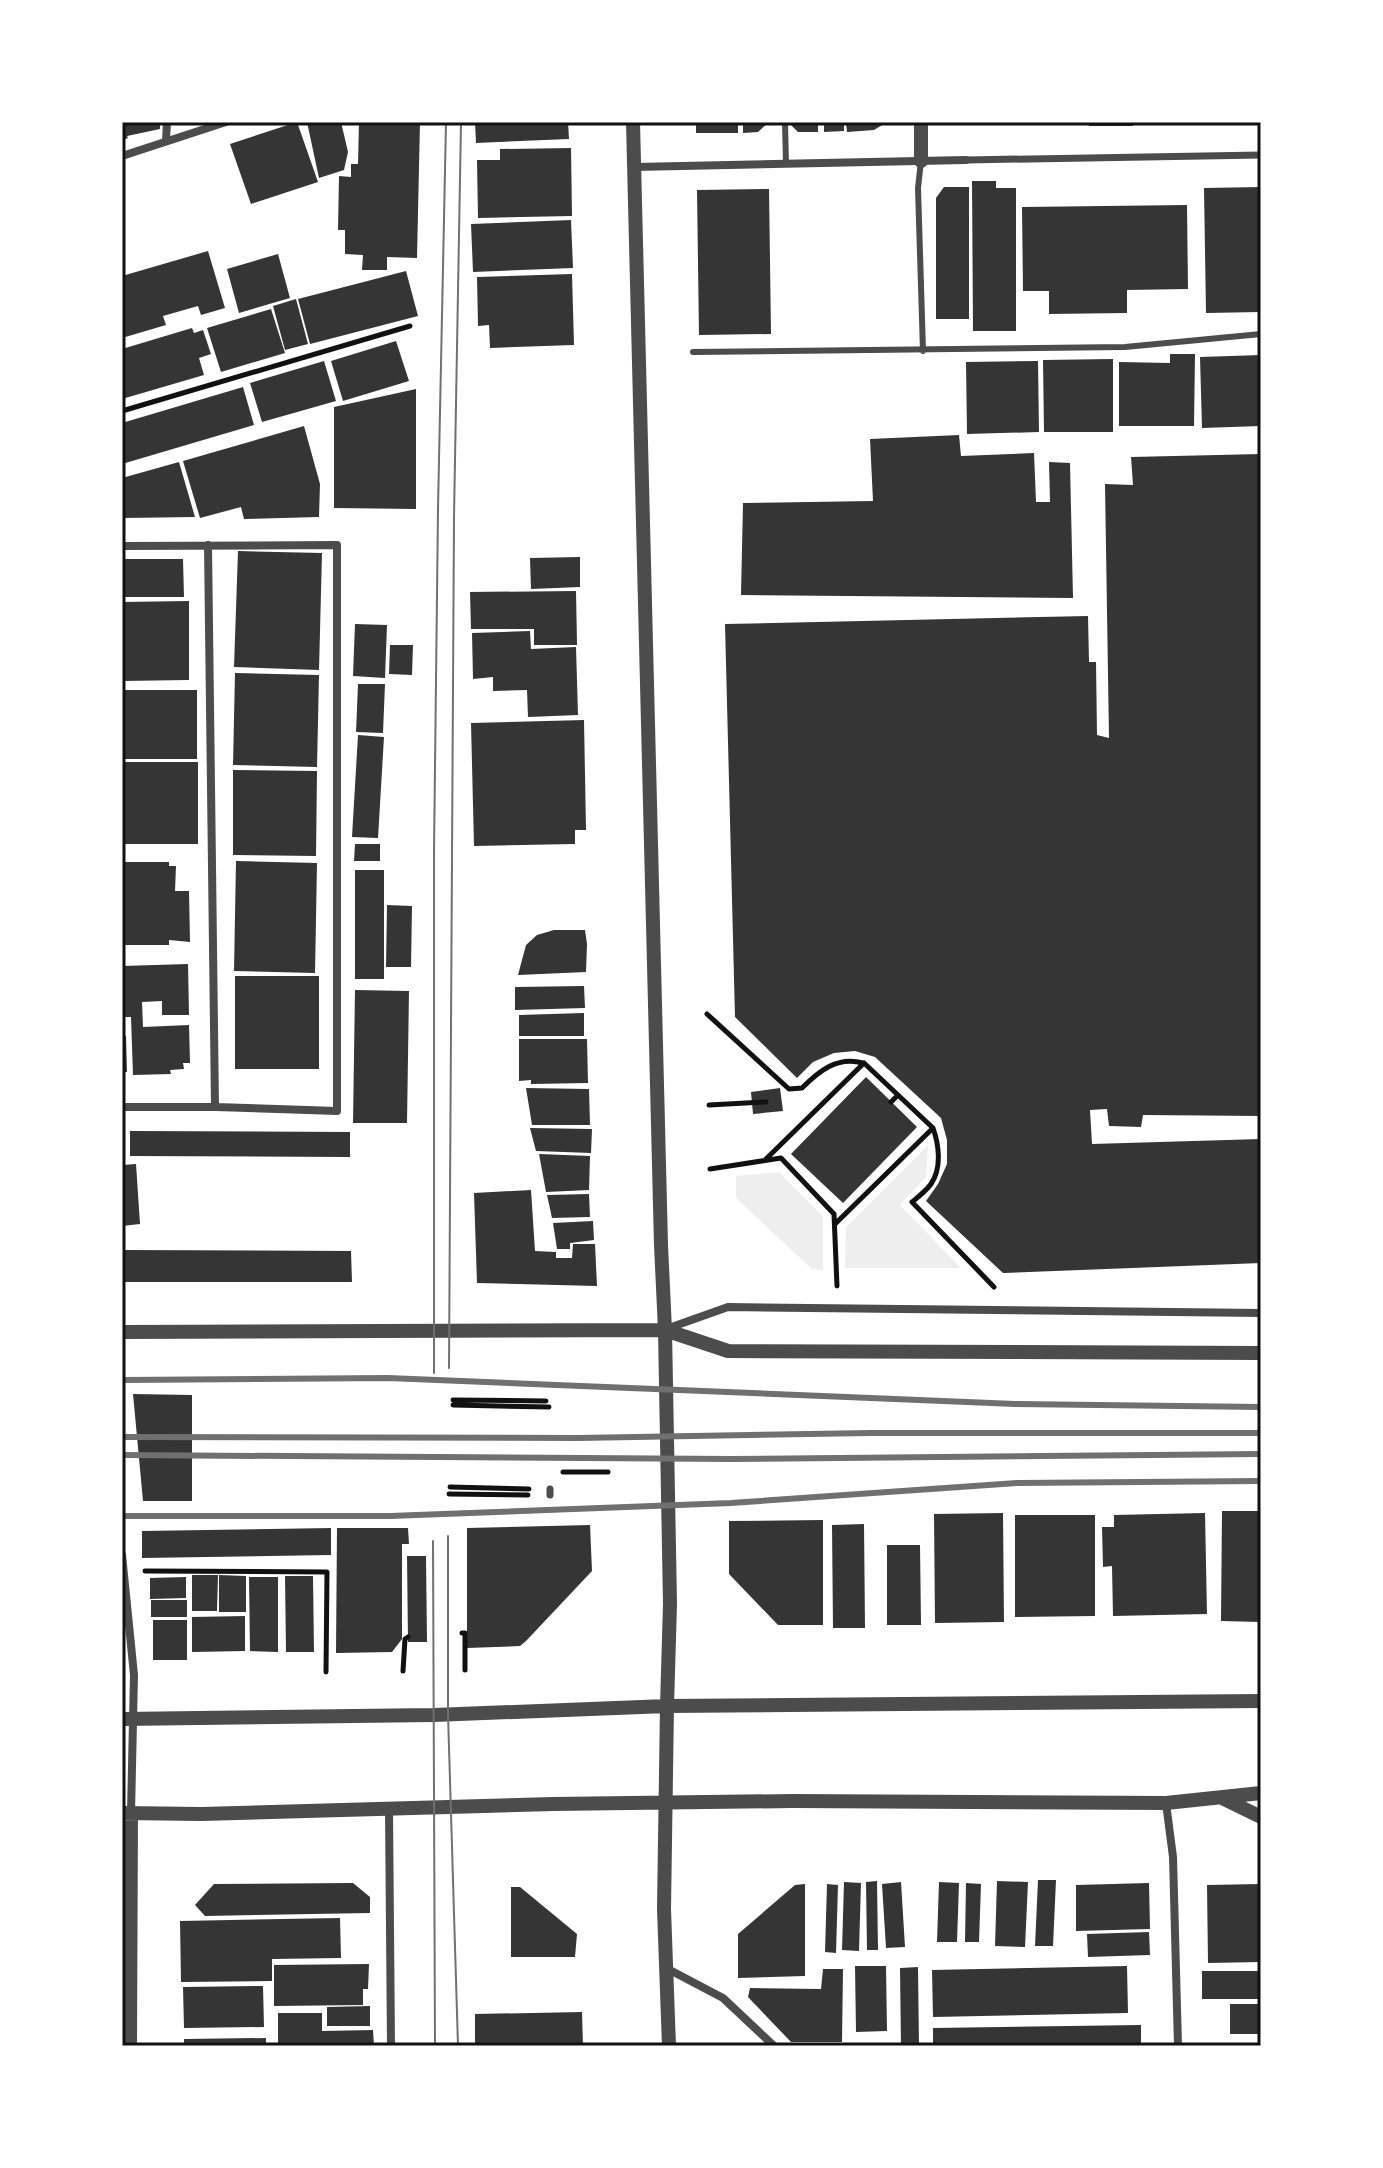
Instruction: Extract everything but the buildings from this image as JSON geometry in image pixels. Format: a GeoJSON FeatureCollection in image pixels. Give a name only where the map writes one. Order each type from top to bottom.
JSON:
{"type":"FeatureCollection","features":[{"type":"Feature","properties":{"kind":"street"},"geometry":{"type":"LineString","coordinates":[[166,141],[167,122]]}},
{"type":"Feature","properties":{"kind":"street"},"geometry":{"type":"LineString","coordinates":[[122,156],[226,122]]}},
{"type":"Feature","properties":{"kind":"street"},"geometry":{"type":"LineString","coordinates":[[633,122],[665,1330],[670,1604],[664,1909],[669,2046]]}},
{"type":"Feature","properties":{"kind":"street"},"geometry":{"type":"LineString","coordinates":[[921,122],[921,161]]}},
{"type":"Feature","properties":{"kind":"street"},"geometry":{"type":"LineString","coordinates":[[635,167],[1261,155]]}},
{"type":"Feature","properties":{"kind":"street"},"geometry":{"type":"LineString","coordinates":[[208,545],[215,1107]]}},
{"type":"Feature","properties":{"kind":"street"},"geometry":{"type":"LineString","coordinates":[[122,546],[337,545],[337,1111],[122,1107]]}},
{"type":"Feature","properties":{"kind":"street"},"geometry":{"type":"LineString","coordinates":[[665,1330],[728,1307],[1261,1313]]}},
{"type":"Feature","properties":{"kind":"street"},"geometry":{"type":"LineString","coordinates":[[122,1332],[665,1330],[728,1351],[1261,1353]]}},
{"type":"Feature","properties":{"kind":"street"},"geometry":{"type":"LineString","coordinates":[[122,1555],[134,1675],[128,1718],[126,1813],[130,2046]]}},
{"type":"Feature","properties":{"kind":"street"},"geometry":{"type":"LineString","coordinates":[[128,1718],[434,1715],[667,1706],[1261,1701]]}},
{"type":"Feature","properties":{"kind":"street"},"geometry":{"type":"LineString","coordinates":[[126,1813],[792,1801],[1166,1803],[1261,1793]]}},
{"type":"Feature","properties":{"kind":"street"},"geometry":{"type":"LineString","coordinates":[[1222,1798],[1261,1817]]}},
{"type":"Feature","properties":{"kind":"street"},"geometry":{"type":"LineString","coordinates":[[1166,1803],[1173,1857],[1178,2046]]}},
{"type":"Feature","properties":{"kind":"street"},"geometry":{"type":"LineString","coordinates":[[389,1809],[391,2046]]}},
{"type":"Feature","properties":{"kind":"street"},"geometry":{"type":"LineString","coordinates":[[666,1968],[723,1998],[774,2046]]}},
{"type":"Feature","properties":{"kind":"lane"},"geometry":{"type":"LineString","coordinates":[[785,122],[786,164]]}},
{"type":"Feature","properties":{"kind":"lane"},"geometry":{"type":"LineString","coordinates":[[921,161],[918,188],[923,351]]}},
{"type":"Feature","properties":{"kind":"lane"},"geometry":{"type":"LineString","coordinates":[[693,352],[1125,347],[1261,334]]}},
{"type":"Feature","properties":{"kind":"path"},"geometry":{"type":"LineString","coordinates":[[122,411],[410,326]]}},
{"type":"Feature","properties":{"kind":"path"},"geometry":{"type":"LineString","coordinates":[[707,1014],[789,1089],[802,1088],[821,1070],[854,1060],[864,1063],[933,1128],[938,1143],[938,1161],[932,1183],[912,1202],[995,1287]]}},
{"type":"Feature","properties":{"kind":"path"},"geometry":{"type":"LineString","coordinates":[[766,1159],[864,1063]]}},
{"type":"Feature","properties":{"kind":"path"},"geometry":{"type":"LineString","coordinates":[[891,1102],[898,1095]]}},
{"type":"Feature","properties":{"kind":"path"},"geometry":{"type":"LineString","coordinates":[[709,1105],[766,1102]]}},
{"type":"Feature","properties":{"kind":"path"},"geometry":{"type":"LineString","coordinates":[[835,1224],[933,1128]]}},
{"type":"Feature","properties":{"kind":"path"},"geometry":{"type":"LineString","coordinates":[[710,1169],[781,1158],[834,1214],[837,1286]]}},
{"type":"Feature","properties":{"kind":"path"},"geometry":{"type":"LineString","coordinates":[[453,1402],[548,1404]]}},
{"type":"Feature","properties":{"kind":"path"},"geometry":{"type":"LineString","coordinates":[[567,1473],[608,1472]]}},
{"type":"Feature","properties":{"kind":"path"},"geometry":{"type":"LineString","coordinates":[[502,1488],[450,1490],[550,1492]]}},
{"type":"Feature","properties":{"kind":"path"},"geometry":{"type":"LineString","coordinates":[[124,1570],[327,1572],[326,1672]]}},
{"type":"Feature","properties":{"kind":"path"},"geometry":{"type":"LineString","coordinates":[[462,1633],[465,1633],[465,1670]]}},
{"type":"Feature","properties":{"kind":"path"},"geometry":{"type":"LineString","coordinates":[[403,1671],[405,1639],[408,1637]]}},
{"type":"Feature","properties":{"kind":"shaded area"},"geometry":{"type":"Polygon","coordinates":[[[928,1145],[926,1177],[900,1205],[961,1268],[845,1268],[846,1227],[928,1145]]]}},
{"type":"Feature","properties":{"kind":"shaded area"},"geometry":{"type":"Polygon","coordinates":[[[779,1172],[823,1216],[823,1270],[812,1269],[736,1198],[736,1176],[779,1172]]]}},
{"type":"Feature","properties":{"kind":"tram line"},"geometry":{"type":"LineString","coordinates":[[434,1373],[434,853],[446,122]]}},
{"type":"Feature","properties":{"kind":"tram line"},"geometry":{"type":"LineString","coordinates":[[449,1368],[454,517],[461,122]]}},
{"type":"Feature","properties":{"kind":"tram line"},"geometry":{"type":"LineString","coordinates":[[448,1536],[448,1714],[458,2046]]}},
{"type":"Feature","properties":{"kind":"tram line"},"geometry":{"type":"LineString","coordinates":[[433,1541],[435,2046]]}},
{"type":"Feature","properties":{"kind":"railway"},"geometry":{"type":"LineString","coordinates":[[122,1380],[388,1378],[1015,1404],[1261,1407]]}},
{"type":"Feature","properties":{"kind":"railway"},"geometry":{"type":"LineString","coordinates":[[122,1437],[578,1438],[871,1433],[1261,1433]]}},
{"type":"Feature","properties":{"kind":"railway"},"geometry":{"type":"LineString","coordinates":[[122,1455],[731,1459],[1261,1454]]}},
{"type":"Feature","properties":{"kind":"railway"},"geometry":{"type":"LineString","coordinates":[[122,1516],[390,1516],[731,1503],[1017,1483],[1261,1481]]}}]}
